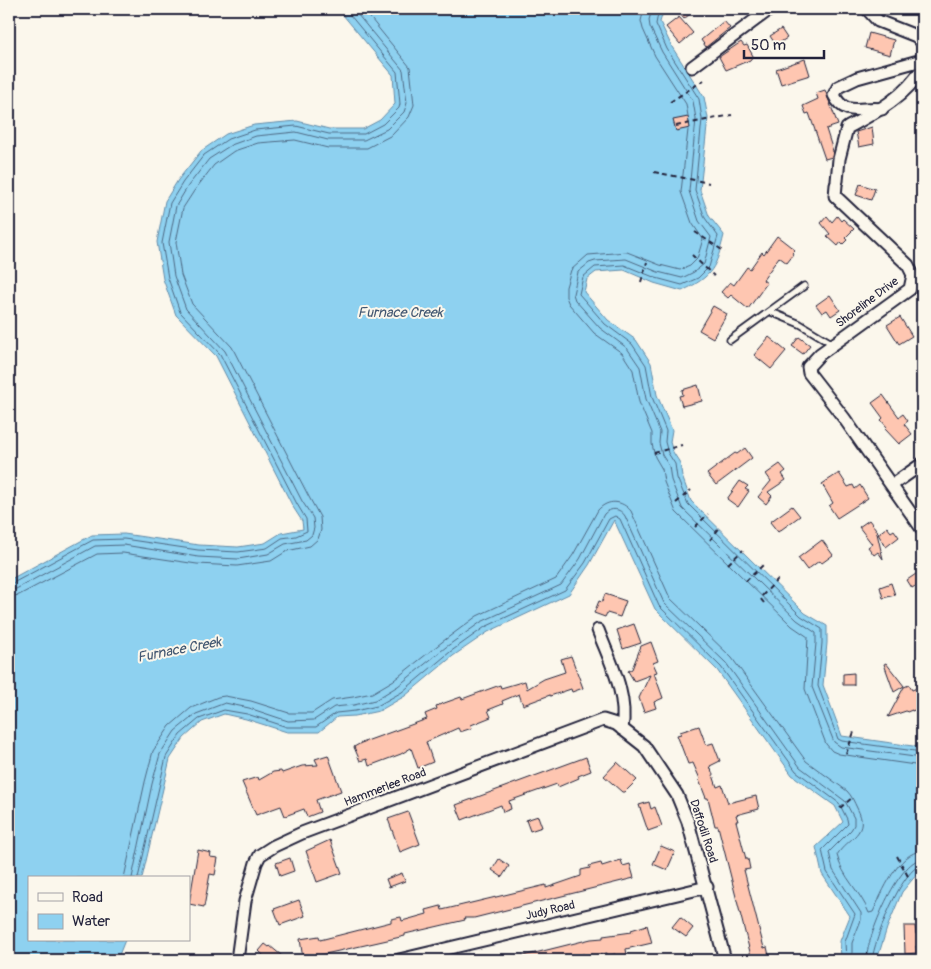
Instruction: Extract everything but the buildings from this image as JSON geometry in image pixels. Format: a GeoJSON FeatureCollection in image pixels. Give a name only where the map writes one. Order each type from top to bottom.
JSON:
{"type":"FeatureCollection","features":[{"type":"Feature","properties":{"kind":"street"},"geometry":{"type":"LineString","coordinates":[[692,67],[770,9]]}},
{"type":"Feature","properties":{"kind":"street"},"geometry":{"type":"LineString","coordinates":[[867,9],[878,21],[916,36],[922,42]]}},
{"type":"Feature","properties":{"kind":"street"},"geometry":{"type":"LineString","coordinates":[[882,109],[871,107],[854,110],[843,107],[834,95],[838,87],[857,78],[922,60]]}},
{"type":"Feature","properties":{"kind":"street","name":"Shoreline Drive"},"geometry":{"type":"LineString","coordinates":[[892,485],[809,373],[808,367],[833,344],[910,289],[913,275],[908,265],[834,196],[839,159],[847,128],[897,99],[922,69]]}},
{"type":"Feature","properties":{"kind":"street"},"geometry":{"type":"LineString","coordinates":[[922,464],[892,485],[922,529]]}},
{"type":"Feature","properties":{"kind":"street"},"geometry":{"type":"LineString","coordinates":[[598,630],[623,696],[624,715],[622,729]]}},
{"type":"Feature","properties":{"kind":"street","name":"Hammerlee Road"},"geometry":{"type":"LineString","coordinates":[[236,960],[245,901],[256,863],[260,855],[274,846],[302,833],[603,720],[616,724],[622,729]]}},
{"type":"Feature","properties":{"kind":"street","name":"Daffodil Road"},"geometry":{"type":"LineString","coordinates":[[622,729],[644,746],[677,795],[688,822],[707,887],[725,960]]}},
{"type":"Feature","properties":{"kind":"street","name":"Judy Road"},"geometry":{"type":"LineString","coordinates":[[399,960],[707,887]]}},
{"type":"Feature","properties":{"kind":"lane"},"geometry":{"type":"LineString","coordinates":[[730,340],[771,312],[804,286]]}},
{"type":"Feature","properties":{"kind":"lane"},"geometry":{"type":"LineString","coordinates":[[771,312],[818,333],[833,344]]}},
{"type":"Feature","properties":{"kind":"path"},"geometry":{"type":"LineString","coordinates":[[670,102],[704,80]]}},
{"type":"Feature","properties":{"kind":"path"},"geometry":{"type":"LineString","coordinates":[[676,126],[732,115]]}},
{"type":"Feature","properties":{"kind":"path"},"geometry":{"type":"LineString","coordinates":[[654,172],[709,183]]}},
{"type":"Feature","properties":{"kind":"path"},"geometry":{"type":"LineString","coordinates":[[694,232],[725,252]]}},
{"type":"Feature","properties":{"kind":"path"},"geometry":{"type":"LineString","coordinates":[[692,255],[714,276]]}},
{"type":"Feature","properties":{"kind":"path"},"geometry":{"type":"LineString","coordinates":[[641,282],[647,262]]}},
{"type":"Feature","properties":{"kind":"path"},"geometry":{"type":"LineString","coordinates":[[654,453],[682,445]]}},
{"type":"Feature","properties":{"kind":"path"},"geometry":{"type":"LineString","coordinates":[[676,502],[691,490]]}},
{"type":"Feature","properties":{"kind":"path"},"geometry":{"type":"LineString","coordinates":[[695,527],[708,514]]}},
{"type":"Feature","properties":{"kind":"path"},"geometry":{"type":"LineString","coordinates":[[710,540],[721,526]]}},
{"type":"Feature","properties":{"kind":"path"},"geometry":{"type":"LineString","coordinates":[[728,564],[743,550]]}},
{"type":"Feature","properties":{"kind":"path"},"geometry":{"type":"LineString","coordinates":[[746,580],[764,565]]}},
{"type":"Feature","properties":{"kind":"path"},"geometry":{"type":"LineString","coordinates":[[764,602],[760,598],[778,579]]}},
{"type":"Feature","properties":{"kind":"path"},"geometry":{"type":"LineString","coordinates":[[846,754],[854,732]]}},
{"type":"Feature","properties":{"kind":"path"},"geometry":{"type":"LineString","coordinates":[[840,808],[853,797]]}},
{"type":"Feature","properties":{"kind":"path"},"geometry":{"type":"LineString","coordinates":[[897,856],[910,880]]}},
{"type":"Feature","properties":{"kind":"water","name":"Furnace Creek"},"geometry":{"type":"Polygon","coordinates":[[[338,9],[664,9],[660,22],[672,47],[704,97],[708,118],[700,190],[709,216],[724,235],[721,246],[712,270],[701,281],[682,291],[654,283],[624,270],[596,272],[587,279],[584,292],[608,320],[636,340],[651,363],[657,395],[672,430],[670,442],[673,452],[680,463],[682,476],[691,501],[805,613],[827,626],[823,685],[842,736],[920,747],[922,750],[922,868],[902,892],[887,928],[877,960],[841,960],[840,941],[850,916],[822,874],[816,847],[843,822],[835,806],[792,775],[717,670],[655,609],[614,520],[589,565],[569,594],[488,632],[453,656],[405,696],[379,711],[355,716],[337,717],[319,732],[287,732],[224,714],[202,722],[184,738],[170,759],[142,876],[28,876],[28,942],[124,942],[117,960],[9,960],[9,580],[92,535],[124,534],[199,545],[238,547],[265,543],[281,533],[303,529],[302,521],[293,507],[216,356],[176,315],[163,279],[157,242],[165,201],[178,180],[201,151],[226,134],[254,125],[297,121],[329,129],[363,129],[380,120],[395,104],[393,75],[338,9]]]}}]}
